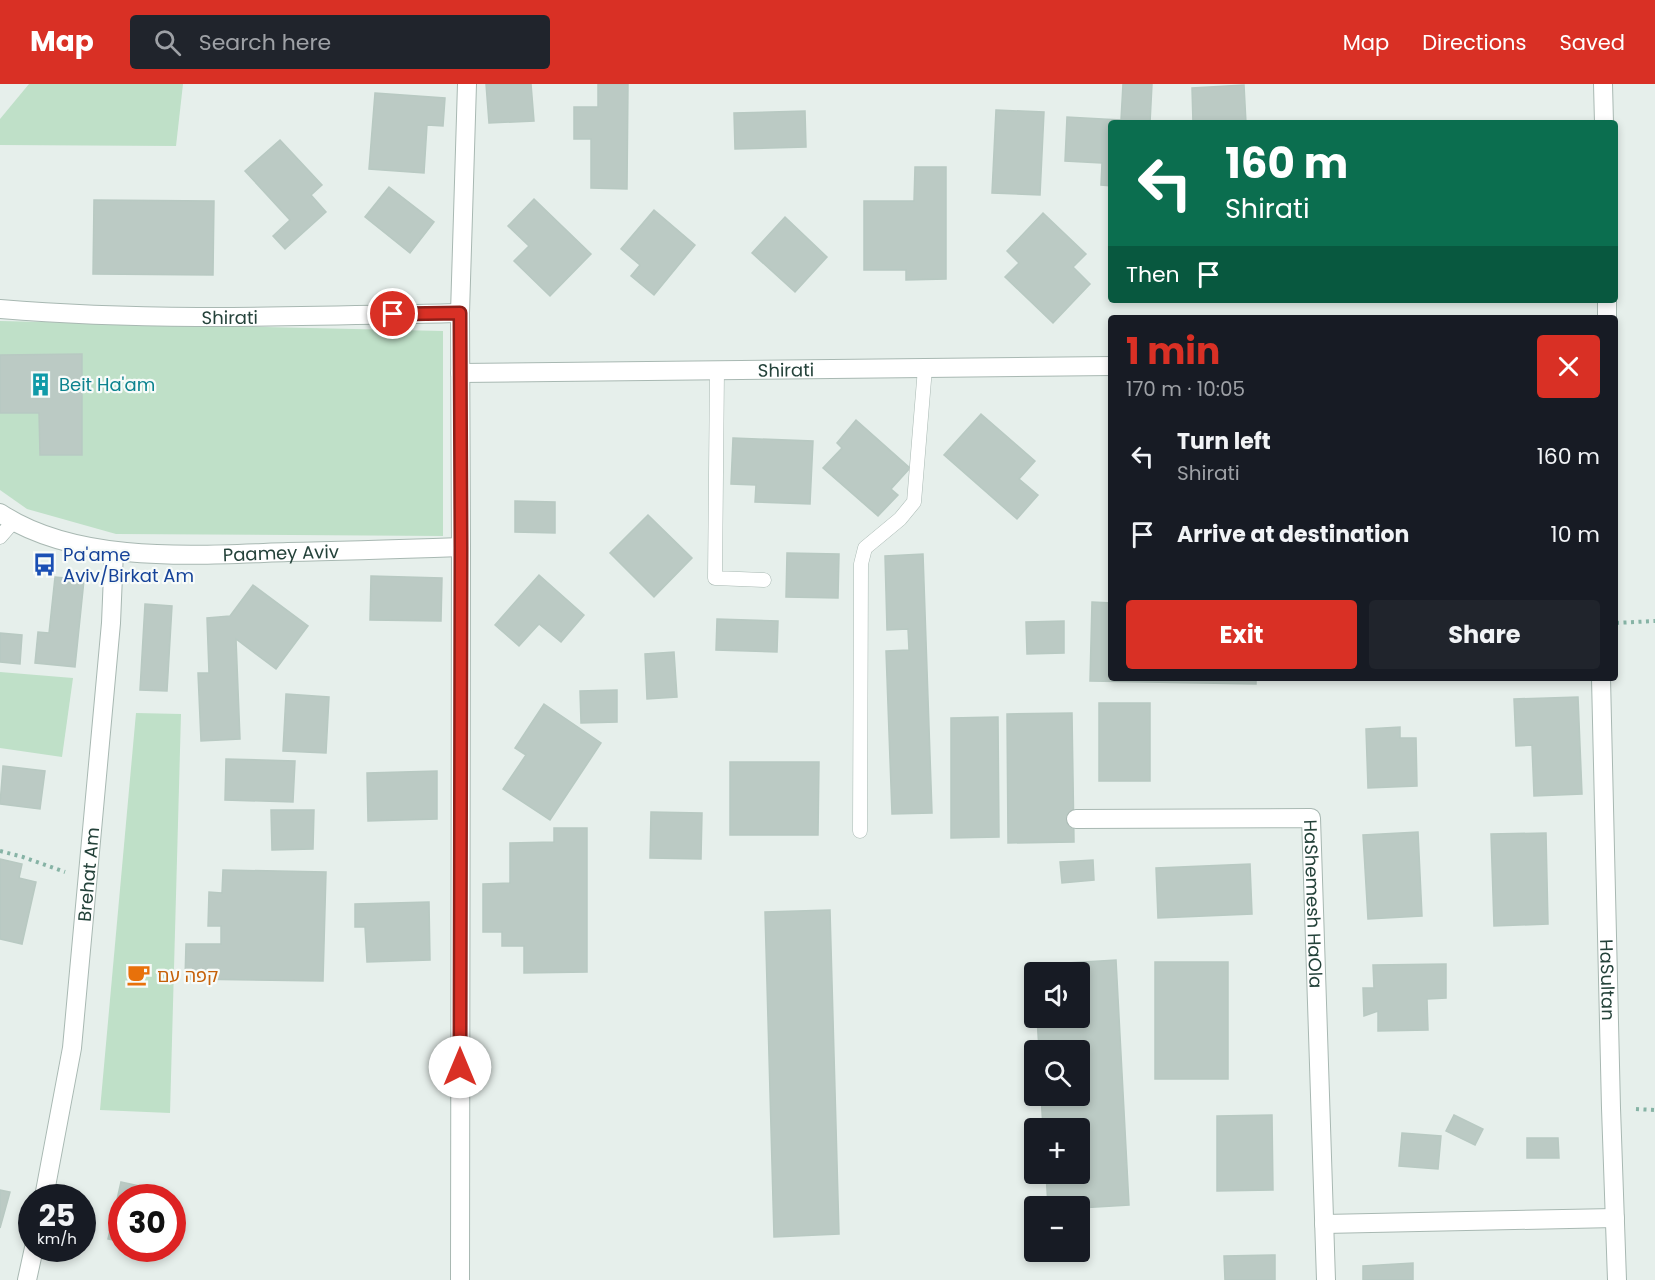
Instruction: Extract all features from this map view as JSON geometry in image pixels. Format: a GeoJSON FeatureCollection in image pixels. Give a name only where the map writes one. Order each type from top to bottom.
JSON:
{"type":"FeatureCollection","features":[{"type":"Feature","properties":{"kind":"street"},"geometry":{"type":"LineString","coordinates":[[460,1280],[460,313],[467,84]]}},
{"type":"Feature","properties":{"kind":"street"},"geometry":{"type":"LineString","coordinates":[[1603,84],[1604,120]]}},
{"type":"Feature","properties":{"kind":"street","name":"Shirati"},"geometry":{"type":"LineString","coordinates":[[0,309],[66,315],[152,317],[460,313]]}},
{"type":"Feature","properties":{"kind":"street","name":"Shirati"},"geometry":{"type":"LineString","coordinates":[[460,373],[1108,366]]}},
{"type":"Feature","properties":{"kind":"street","name":"Paamey Aviv"},"geometry":{"type":"LineString","coordinates":[[7,517],[44,535],[114,551],[212,555],[461,547]]}},
{"type":"Feature","properties":{"kind":"street","name":"Brehat Am"},"geometry":{"type":"LineString","coordinates":[[46,1184],[72,1048],[111,623],[114,551]]}},
{"type":"Feature","properties":{"kind":"street","name":"HaSultan"},"geometry":{"type":"LineString","coordinates":[[1601,681],[1617,1280]]}},
{"type":"Feature","properties":{"kind":"street","name":"HaShemesh HaOla"},"geometry":{"type":"LineString","coordinates":[[1076,819],[1311,818],[1326,1280]]}},
{"type":"Feature","properties":{"kind":"street"},"geometry":{"type":"LineString","coordinates":[[1324,1224],[1615,1218]]}},
{"type":"Feature","properties":{"kind":"street"},"geometry":{"type":"LineString","coordinates":[[27,1280],[31,1262]]}},
{"type":"Feature","properties":{"kind":"lane"},"geometry":{"type":"LineString","coordinates":[[860,831],[861,564],[865,548],[900,519],[914,501],[925,368]]}},
{"type":"Feature","properties":{"kind":"lane"},"geometry":{"type":"LineString","coordinates":[[717,370],[715,578],[764,580]]}},
{"type":"Feature","properties":{"kind":"lane"},"geometry":{"type":"LineString","coordinates":[[0,537],[7,517]]}},
{"type":"Feature","properties":{"kind":"path"},"geometry":{"type":"LineString","coordinates":[[1618,623],[1655,621]]}},
{"type":"Feature","properties":{"kind":"path"},"geometry":{"type":"LineString","coordinates":[[0,851],[87,880]]}},
{"type":"Feature","properties":{"kind":"green space"},"geometry":{"type":"Polygon","coordinates":[[[29,84],[183,84],[176,146],[0,145],[0,119],[29,84]]]}},
{"type":"Feature","properties":{"kind":"green space"},"geometry":{"type":"Polygon","coordinates":[[[0,321],[443,331],[443,536],[116,534],[27,509],[0,490],[0,321]]]}},
{"type":"Feature","properties":{"kind":"green space"},"geometry":{"type":"Polygon","coordinates":[[[0,672],[73,678],[62,757],[0,748],[0,672]]]}},
{"type":"Feature","properties":{"kind":"green space"},"geometry":{"type":"Polygon","coordinates":[[[136,713],[181,714],[170,1113],[100,1110],[136,713]]]}},
{"type":"Feature","properties":{"kind":"building"},"geometry":{"type":"Polygon","coordinates":[[[486,84],[531,84],[534,121],[489,123],[486,84]]]}},
{"type":"Feature","properties":{"kind":"building"},"geometry":{"type":"Polygon","coordinates":[[[598,84],[628,84],[627,189],[591,188],[591,139],[574,139],[574,107],[598,107],[598,84]]]}},
{"type":"Feature","properties":{"kind":"building"},"geometry":{"type":"Polygon","coordinates":[[[1123,84],[1152,84],[1150,120],[1121,120],[1123,84]]]}},
{"type":"Feature","properties":{"kind":"building"},"geometry":{"type":"Polygon","coordinates":[[[1244,85],[1246,120],[1193,120],[1192,88],[1244,85]]]}},
{"type":"Feature","properties":{"kind":"building"},"geometry":{"type":"Polygon","coordinates":[[[375,93],[445,98],[443,126],[427,125],[424,173],[369,169],[375,93]]]}},
{"type":"Feature","properties":{"kind":"building"},"geometry":{"type":"Polygon","coordinates":[[[996,110],[1044,112],[1040,195],[992,193],[996,110]]]}},
{"type":"Feature","properties":{"kind":"building"},"geometry":{"type":"Polygon","coordinates":[[[805,111],[806,147],[735,149],[734,113],[805,111]]]}},
{"type":"Feature","properties":{"kind":"building"},"geometry":{"type":"Polygon","coordinates":[[[1067,117],[1121,120],[1108,120],[1108,186],[1101,185],[1102,163],[1065,161],[1067,117]]]}},
{"type":"Feature","properties":{"kind":"building"},"geometry":{"type":"Polygon","coordinates":[[[280,140],[322,185],[311,195],[326,212],[285,249],[273,236],[290,220],[245,171],[280,140]]]}},
{"type":"Feature","properties":{"kind":"building"},"geometry":{"type":"Polygon","coordinates":[[[915,167],[946,167],[946,279],[906,280],[906,270],[864,270],[864,201],[914,201],[915,167]]]}},
{"type":"Feature","properties":{"kind":"building"},"geometry":{"type":"Polygon","coordinates":[[[389,187],[434,222],[410,253],[365,217],[389,187]]]}},
{"type":"Feature","properties":{"kind":"building"},"geometry":{"type":"Polygon","coordinates":[[[534,199],[591,254],[550,296],[514,261],[529,246],[508,226],[534,199]]]}},
{"type":"Feature","properties":{"kind":"building"},"geometry":{"type":"Polygon","coordinates":[[[94,200],[214,201],[213,275],[93,274],[94,200]]]}},
{"type":"Feature","properties":{"kind":"building"},"geometry":{"type":"Polygon","coordinates":[[[654,210],[695,245],[654,295],[631,276],[640,265],[621,249],[654,210]]]}},
{"type":"Feature","properties":{"kind":"building"},"geometry":{"type":"Polygon","coordinates":[[[1043,213],[1086,254],[1073,267],[1090,284],[1053,323],[1005,277],[1019,263],[1007,251],[1043,213]]]}},
{"type":"Feature","properties":{"kind":"building"},"geometry":{"type":"Polygon","coordinates":[[[785,217],[827,257],[795,292],[752,253],[785,217]]]}},
{"type":"Feature","properties":{"kind":"building","name":"Beit Ha'am"},"geometry":{"type":"Polygon","coordinates":[[[82,354],[82,455],[40,455],[39,413],[0,413],[0,355],[82,354]]]}},
{"type":"Feature","properties":{"kind":"building"},"geometry":{"type":"Polygon","coordinates":[[[981,414],[1035,461],[1019,479],[1038,495],[1017,519],[944,455],[981,414]]]}},
{"type":"Feature","properties":{"kind":"building"},"geometry":{"type":"Polygon","coordinates":[[[856,420],[910,468],[891,489],[898,495],[878,516],[823,468],[842,448],[837,443],[856,420]]]}},
{"type":"Feature","properties":{"kind":"building"},"geometry":{"type":"Polygon","coordinates":[[[733,438],[813,441],[810,504],[755,502],[756,485],[731,484],[733,438]]]}},
{"type":"Feature","properties":{"kind":"building"},"geometry":{"type":"Polygon","coordinates":[[[515,501],[555,502],[555,533],[515,532],[515,501]]]}},
{"type":"Feature","properties":{"kind":"building"},"geometry":{"type":"Polygon","coordinates":[[[648,515],[692,558],[654,597],[610,553],[648,515]]]}},
{"type":"Feature","properties":{"kind":"building"},"geometry":{"type":"Polygon","coordinates":[[[787,553],[839,554],[838,598],[786,597],[787,553]]]}},
{"type":"Feature","properties":{"kind":"building"},"geometry":{"type":"Polygon","coordinates":[[[923,554],[932,813],[892,814],[886,651],[909,650],[908,629],[887,630],[885,556],[923,554]]]}},
{"type":"Feature","properties":{"kind":"building"},"geometry":{"type":"Polygon","coordinates":[[[539,575],[584,615],[561,642],[539,624],[519,646],[495,625],[539,575]]]}},
{"type":"Feature","properties":{"kind":"building"},"geometry":{"type":"Polygon","coordinates":[[[371,576],[442,578],[441,621],[370,620],[371,576]]]}},
{"type":"Feature","properties":{"kind":"building"},"geometry":{"type":"Polygon","coordinates":[[[55,577],[84,580],[75,667],[35,663],[38,632],[49,633],[55,577]]]}},
{"type":"Feature","properties":{"kind":"building"},"geometry":{"type":"Polygon","coordinates":[[[253,585],[308,626],[276,669],[236,639],[240,739],[201,741],[198,673],[209,673],[207,618],[230,616],[253,585]]]}},
{"type":"Feature","properties":{"kind":"building"},"geometry":{"type":"Polygon","coordinates":[[[1092,602],[1108,603],[1108,681],[1256,681],[1256,684],[1090,681],[1092,602]]]}},
{"type":"Feature","properties":{"kind":"building"},"geometry":{"type":"Polygon","coordinates":[[[145,604],[172,606],[167,691],[140,690],[145,604]]]}},
{"type":"Feature","properties":{"kind":"building"},"geometry":{"type":"Polygon","coordinates":[[[717,619],[778,621],[777,652],[716,650],[717,619]]]}},
{"type":"Feature","properties":{"kind":"building"},"geometry":{"type":"Polygon","coordinates":[[[1064,621],[1064,653],[1027,654],[1026,622],[1064,621]]]}},
{"type":"Feature","properties":{"kind":"building"},"geometry":{"type":"Polygon","coordinates":[[[0,633],[22,635],[20,664],[0,662],[0,633]]]}},
{"type":"Feature","properties":{"kind":"building"},"geometry":{"type":"Polygon","coordinates":[[[674,652],[677,697],[647,699],[645,654],[674,652]]]}},
{"type":"Feature","properties":{"kind":"building"},"geometry":{"type":"Polygon","coordinates":[[[617,690],[617,722],[581,723],[580,691],[617,690]]]}},
{"type":"Feature","properties":{"kind":"building"},"geometry":{"type":"Polygon","coordinates":[[[286,694],[329,697],[326,753],[283,751],[286,694]]]}},
{"type":"Feature","properties":{"kind":"building"},"geometry":{"type":"Polygon","coordinates":[[[1578,697],[1582,794],[1534,796],[1532,745],[1516,746],[1514,699],[1578,697]]]}},
{"type":"Feature","properties":{"kind":"building"},"geometry":{"type":"Polygon","coordinates":[[[1099,703],[1150,703],[1150,781],[1099,781],[1099,703]]]}},
{"type":"Feature","properties":{"kind":"building"},"geometry":{"type":"Polygon","coordinates":[[[544,704],[601,743],[550,820],[503,789],[526,755],[515,748],[544,704]]]}},
{"type":"Feature","properties":{"kind":"building"},"geometry":{"type":"Polygon","coordinates":[[[1072,713],[1074,842],[1008,843],[1007,714],[1072,713]]]}},
{"type":"Feature","properties":{"kind":"building"},"geometry":{"type":"Polygon","coordinates":[[[998,717],[999,837],[951,838],[951,718],[998,717]]]}},
{"type":"Feature","properties":{"kind":"building"},"geometry":{"type":"Polygon","coordinates":[[[1400,727],[1400,738],[1416,738],[1417,786],[1368,788],[1366,729],[1400,727]]]}},
{"type":"Feature","properties":{"kind":"building"},"geometry":{"type":"Polygon","coordinates":[[[226,759],[295,761],[293,802],[225,800],[226,759]]]}},
{"type":"Feature","properties":{"kind":"building"},"geometry":{"type":"Polygon","coordinates":[[[730,762],[819,762],[818,835],[730,835],[730,762]]]}},
{"type":"Feature","properties":{"kind":"building"},"geometry":{"type":"Polygon","coordinates":[[[3,766],[45,771],[40,809],[0,804],[3,766]]]}},
{"type":"Feature","properties":{"kind":"building"},"geometry":{"type":"Polygon","coordinates":[[[437,771],[437,819],[368,821],[367,773],[437,771]]]}},
{"type":"Feature","properties":{"kind":"building"},"geometry":{"type":"Polygon","coordinates":[[[271,810],[314,810],[313,849],[272,850],[271,810]]]}},
{"type":"Feature","properties":{"kind":"building"},"geometry":{"type":"Polygon","coordinates":[[[651,812],[702,813],[701,859],[650,858],[651,812]]]}},
{"type":"Feature","properties":{"kind":"building"},"geometry":{"type":"Polygon","coordinates":[[[554,828],[587,828],[587,972],[524,973],[524,946],[502,946],[502,932],[483,932],[483,884],[510,883],[510,843],[554,842],[554,828]]]}},
{"type":"Feature","properties":{"kind":"building"},"geometry":{"type":"Polygon","coordinates":[[[1418,832],[1422,916],[1368,919],[1363,835],[1418,832]]]}},
{"type":"Feature","properties":{"kind":"building"},"geometry":{"type":"Polygon","coordinates":[[[1546,833],[1548,924],[1494,926],[1491,834],[1546,833]]]}},
{"type":"Feature","properties":{"kind":"building"},"geometry":{"type":"Polygon","coordinates":[[[0,859],[22,864],[19,878],[36,882],[22,944],[0,939],[0,859]]]}},
{"type":"Feature","properties":{"kind":"building"},"geometry":{"type":"Polygon","coordinates":[[[1093,860],[1094,880],[1062,883],[1060,862],[1093,860]]]}},
{"type":"Feature","properties":{"kind":"building"},"geometry":{"type":"Polygon","coordinates":[[[1250,864],[1252,914],[1158,918],[1156,868],[1250,864]]]}},
{"type":"Feature","properties":{"kind":"building"},"geometry":{"type":"Polygon","coordinates":[[[223,870],[326,872],[323,981],[185,979],[186,944],[221,944],[221,926],[208,926],[209,892],[222,893],[223,870]]]}},
{"type":"Feature","properties":{"kind":"building"},"geometry":{"type":"Polygon","coordinates":[[[429,902],[430,960],[367,962],[365,927],[355,927],[355,904],[429,902]]]}},
{"type":"Feature","properties":{"kind":"building"},"geometry":{"type":"Polygon","coordinates":[[[830,910],[839,1234],[774,1237],[765,912],[830,910]]]}},
{"type":"Feature","properties":{"kind":"building"},"geometry":{"type":"Polygon","coordinates":[[[1116,960],[1129,1205],[1090,1207],[1090,1196],[1047,1196],[1047,1184],[1090,1184],[1090,1118],[1042,1118],[1042,1106],[1090,1106],[1090,1040],[1038,1040],[1038,1028],[1090,1028],[1090,962],[1083,962],[1116,960]]]}},
{"type":"Feature","properties":{"kind":"building"},"geometry":{"type":"Polygon","coordinates":[[[1155,962],[1228,962],[1228,1079],[1155,1079],[1155,962]]]}},
{"type":"Feature","properties":{"kind":"building"},"geometry":{"type":"Polygon","coordinates":[[[1446,964],[1446,998],[1427,999],[1428,1030],[1378,1031],[1378,1011],[1364,1016],[1363,988],[1374,988],[1373,965],[1446,964]]]}},
{"type":"Feature","properties":{"kind":"building"},"geometry":{"type":"Polygon","coordinates":[[[1272,1115],[1273,1190],[1217,1191],[1217,1116],[1272,1115]]]}},
{"type":"Feature","properties":{"kind":"building"},"geometry":{"type":"Polygon","coordinates":[[[1454,1115],[1483,1129],[1475,1145],[1446,1131],[1454,1115]]]}},
{"type":"Feature","properties":{"kind":"building"},"geometry":{"type":"Polygon","coordinates":[[[1402,1133],[1441,1136],[1438,1169],[1399,1166],[1402,1133]]]}},
{"type":"Feature","properties":{"kind":"building"},"geometry":{"type":"Polygon","coordinates":[[[1527,1138],[1558,1138],[1559,1158],[1527,1158],[1527,1138]]]}},
{"type":"Feature","properties":{"kind":"building"},"geometry":{"type":"Polygon","coordinates":[[[0,1190],[10,1192],[0,1228],[0,1190]]]}},
{"type":"Feature","properties":{"kind":"building"},"geometry":{"type":"Polygon","coordinates":[[[1275,1255],[1275,1280],[1225,1280],[1224,1256],[1275,1255]]]}},
{"type":"Feature","properties":{"kind":"building"},"geometry":{"type":"Polygon","coordinates":[[[1413,1263],[1413,1280],[1363,1280],[1363,1266],[1413,1263]]]}},
{"type":"Feature","properties":{"kind":"place","name":"Beit Ha'am"},"geometry":{"type":"Point","coordinates":[41,384]}},
{"type":"Feature","properties":{"kind":"place","name":"Pa'ame Aviv/Birkat Am"},"geometry":{"type":"Point","coordinates":[45,564]}},
{"type":"Feature","properties":{"kind":"place","name":"קפה עם"},"geometry":{"type":"Point","coordinates":[139,975]}},
{"type":"Feature","properties":{"kind":"route"},"geometry":{"type":"LineString","coordinates":[[393,314],[460,313],[460,1067]]}}]}
